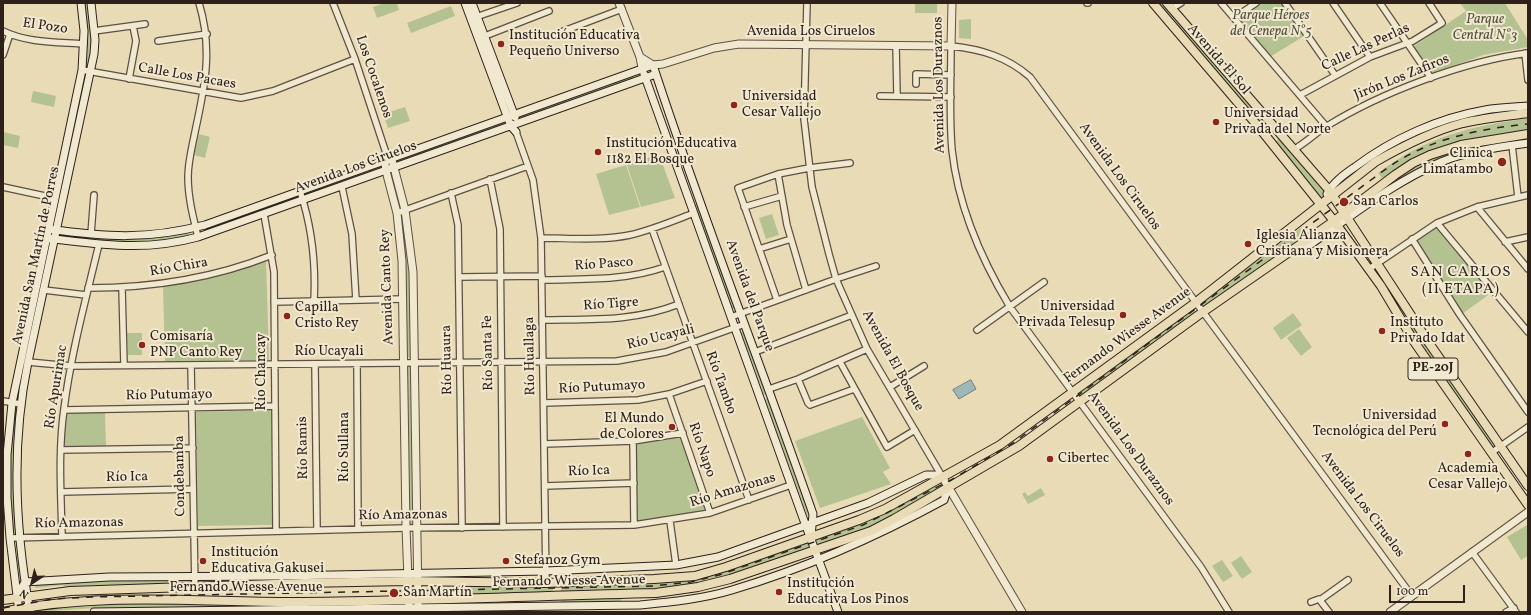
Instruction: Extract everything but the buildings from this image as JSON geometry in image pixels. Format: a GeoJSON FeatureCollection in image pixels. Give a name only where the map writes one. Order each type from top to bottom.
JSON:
{"type":"FeatureCollection","features":[{"type":"Feature","properties":{"kind":"main road","name":"Avenida San Martín de Porres"},"geometry":{"type":"LineString","coordinates":[[18,610],[10,538],[8,455],[12,403],[45,238],[82,70],[84,44],[81,3]]}},
{"type":"Feature","properties":{"kind":"main road","name":"Avenida San Martín de Porres"},"geometry":{"type":"LineString","coordinates":[[30,609],[20,538],[17,469],[21,404],[28,362],[91,72],[95,40],[91,3]]}},
{"type":"Feature","properties":{"kind":"main road"},"geometry":{"type":"LineString","coordinates":[[465,3],[484,36],[510,115]]}},
{"type":"Feature","properties":{"kind":"main road"},"geometry":{"type":"LineString","coordinates":[[472,3],[474,18],[516,132]]}},
{"type":"Feature","properties":{"kind":"main road","name":"Avenida Los Duraznos"},"geometry":{"type":"LineString","coordinates":[[951,46],[952,3]]}},
{"type":"Feature","properties":{"kind":"main road","name":"Avenida El Sol"},"geometry":{"type":"LineString","coordinates":[[1152,3],[1269,140],[1336,223],[1369,269],[1415,343],[1528,505]]}},
{"type":"Feature","properties":{"kind":"main road"},"geometry":{"type":"LineString","coordinates":[[620,6],[640,58],[645,78]]}},
{"type":"Feature","properties":{"kind":"main road","name":"Avenida El Sol"},"geometry":{"type":"LineString","coordinates":[[1169,6],[1279,131],[1331,193],[1429,343],[1528,486]]}},
{"type":"Feature","properties":{"kind":"main road","name":"Avenida Los Ciruelos"},"geometry":{"type":"LineString","coordinates":[[48,229],[91,234],[142,236],[195,227],[262,206],[642,68],[663,64],[698,52],[727,46],[806,44],[951,46]]}},
{"type":"Feature","properties":{"kind":"main road"},"geometry":{"type":"LineString","coordinates":[[640,58],[653,65]]}},
{"type":"Feature","properties":{"kind":"main road"},"geometry":{"type":"LineString","coordinates":[[656,74],[663,64]]}},
{"type":"Feature","properties":{"kind":"main road","name":"Avenida del Parque"},"geometry":{"type":"LineString","coordinates":[[653,65],[674,129],[814,515],[811,537]]}},
{"type":"Feature","properties":{"kind":"main road","name":"Avenida Los Ciruelos"},"geometry":{"type":"LineString","coordinates":[[45,238],[98,244],[148,246],[198,237],[303,201],[656,74]]}},
{"type":"Feature","properties":{"kind":"main road","name":"Avenida del Parque"},"geometry":{"type":"LineString","coordinates":[[645,78],[805,525],[816,550],[838,612]]}},
{"type":"Feature","properties":{"kind":"main road"},"geometry":{"type":"LineString","coordinates":[[77,92],[86,94]]}},
{"type":"Feature","properties":{"kind":"main road"},"geometry":{"type":"LineString","coordinates":[[1331,193],[1345,174],[1384,146],[1408,135],[1467,114],[1487,109],[1528,106]]}},
{"type":"Feature","properties":{"kind":"main road","name":"Fernando Wiesse Avenue"},"geometry":{"type":"LineString","coordinates":[[25,582],[109,577],[195,576],[418,577],[546,583],[695,576],[726,567],[885,509],[1000,445],[1195,303],[1322,205],[1331,193],[1376,162],[1410,143],[1462,124],[1528,113]]}},
{"type":"Feature","properties":{"kind":"main road"},"geometry":{"type":"LineString","coordinates":[[665,132],[674,129]]}},
{"type":"Feature","properties":{"kind":"main road"},"geometry":{"type":"LineString","coordinates":[[1269,140],[1279,131]]}},
{"type":"Feature","properties":{"kind":"main road","name":"Fernando Wiesse Avenue"},"geometry":{"type":"LineString","coordinates":[[94,612],[308,611],[418,603],[656,593],[682,590],[730,579],[870,531],[986,466],[1019,446],[1203,312],[1297,247],[1347,216],[1395,175],[1430,155],[1461,144],[1528,134]]}},
{"type":"Feature","properties":{"kind":"main road"},"geometry":{"type":"LineString","coordinates":[[67,139],[76,141]]}},
{"type":"Feature","properties":{"kind":"main road"},"geometry":{"type":"LineString","coordinates":[[1347,216],[1409,178],[1443,161],[1512,145],[1528,143]]}},
{"type":"Feature","properties":{"kind":"main road","name":"Avenida Canto Rey"},"geometry":{"type":"LineString","coordinates":[[409,604],[406,528],[402,250],[396,213],[386,171],[385,163],[388,159],[392,160],[395,168],[405,210],[413,272],[418,603]]}},
{"type":"Feature","properties":{"kind":"main road"},"geometry":{"type":"LineString","coordinates":[[1044,414],[1051,423]]}},
{"type":"Feature","properties":{"kind":"main road"},"geometry":{"type":"LineString","coordinates":[[981,456],[986,466]]}},
{"type":"Feature","properties":{"kind":"main road","name":"Fernando Wiesse Avenue"},"geometry":{"type":"LineString","coordinates":[[418,577],[676,565],[718,557],[868,503],[926,475],[938,474],[943,478]]}},
{"type":"Feature","properties":{"kind":"main road","name":"Avenida El Bosque"},"geometry":{"type":"LineString","coordinates":[[943,478],[1022,612]]}},
{"type":"Feature","properties":{"kind":"main road","name":"Fernando Wiesse Avenue"},"geometry":{"type":"LineString","coordinates":[[418,603],[528,609],[640,605],[692,599],[732,590],[819,559],[884,532],[944,500],[948,488]]}},
{"type":"Feature","properties":{"kind":"main road"},"geometry":{"type":"LineString","coordinates":[[1390,612],[1528,512]]}},
{"type":"Feature","properties":{"kind":"main road"},"geometry":{"type":"LineString","coordinates":[[14,572],[24,571]]}},
{"type":"Feature","properties":{"kind":"main road","name":"Fernando Wiesse Avenue"},"geometry":{"type":"LineString","coordinates":[[3,600],[70,591],[195,588],[407,577]]}},
{"type":"Feature","properties":{"kind":"main road"},"geometry":{"type":"LineString","coordinates":[[16,598],[25,582]]}},
{"type":"Feature","properties":{"kind":"main road","name":"Fernando Wiesse Avenue"},"geometry":{"type":"LineString","coordinates":[[3,612],[99,600],[409,604]]}},
{"type":"Feature","properties":{"kind":"street"},"geometry":{"type":"LineString","coordinates":[[198,3],[206,34],[207,59],[204,92],[188,176],[189,196],[198,237]]}},
{"type":"Feature","properties":{"kind":"street","name":"Los Cocalenos"},"geometry":{"type":"LineString","coordinates":[[333,3],[355,59],[388,159]]}},
{"type":"Feature","properties":{"kind":"street"},"geometry":{"type":"LineString","coordinates":[[474,18],[518,3]]}},
{"type":"Feature","properties":{"kind":"street","name":"Avenida El Bosque"},"geometry":{"type":"LineString","coordinates":[[807,3],[804,119],[809,168],[821,228],[836,279],[867,349],[943,478]]}},
{"type":"Feature","properties":{"kind":"street"},"geometry":{"type":"LineString","coordinates":[[1169,6],[1181,3]]}},
{"type":"Feature","properties":{"kind":"street"},"geometry":{"type":"LineString","coordinates":[[1221,3],[1326,126]]}},
{"type":"Feature","properties":{"kind":"street"},"geometry":{"type":"LineString","coordinates":[[1234,18],[1256,3]]}},
{"type":"Feature","properties":{"kind":"street"},"geometry":{"type":"LineString","coordinates":[[1285,3],[1335,75]]}},
{"type":"Feature","properties":{"kind":"street"},"geometry":{"type":"LineString","coordinates":[[1333,3],[1370,57]]}},
{"type":"Feature","properties":{"kind":"street"},"geometry":{"type":"LineString","coordinates":[[1380,3],[1431,78]]}},
{"type":"Feature","properties":{"kind":"street","name":"Calle Las Perlas"},"geometry":{"type":"LineString","coordinates":[[1300,95],[1370,57],[1407,44],[1442,23],[1428,3]]}},
{"type":"Feature","properties":{"kind":"street"},"geometry":{"type":"LineString","coordinates":[[560,32],[620,6]]}},
{"type":"Feature","properties":{"kind":"street"},"geometry":{"type":"LineString","coordinates":[[484,36],[549,11]]}},
{"type":"Feature","properties":{"kind":"street"},"geometry":{"type":"LineString","coordinates":[[94,31],[145,24]]}},
{"type":"Feature","properties":{"kind":"street"},"geometry":{"type":"LineString","coordinates":[[129,79],[136,41],[133,26]]}},
{"type":"Feature","properties":{"kind":"street","name":"El Pozo"},"geometry":{"type":"LineString","coordinates":[[3,31],[39,41],[84,44]]}},
{"type":"Feature","properties":{"kind":"street"},"geometry":{"type":"LineString","coordinates":[[3,55],[10,34]]}},
{"type":"Feature","properties":{"kind":"street"},"geometry":{"type":"LineString","coordinates":[[158,41],[206,34]]}},
{"type":"Feature","properties":{"kind":"street"},"geometry":{"type":"LineString","coordinates":[[896,45],[897,96]]}},
{"type":"Feature","properties":{"kind":"street","name":"Avenida Los Duraznos"},"geometry":{"type":"LineString","coordinates":[[951,46],[952,151],[966,212],[982,256],[1010,307],[1201,566],[1229,612]]}},
{"type":"Feature","properties":{"kind":"street","name":"Avenida Los Ciruelos"},"geometry":{"type":"LineString","coordinates":[[951,46],[971,48],[995,55],[1016,66],[1030,77],[1412,596]]}},
{"type":"Feature","properties":{"kind":"street"},"geometry":{"type":"LineString","coordinates":[[1526,53],[1528,80]]}},
{"type":"Feature","properties":{"kind":"street","name":"Jirón Los Zafiros"},"geometry":{"type":"LineString","coordinates":[[1295,150],[1326,126],[1388,95],[1431,78],[1486,60],[1526,53]]}},
{"type":"Feature","properties":{"kind":"street","name":"Calle Los Pacaes"},"geometry":{"type":"LineString","coordinates":[[82,70],[241,98],[267,93],[355,59]]}},
{"type":"Feature","properties":{"kind":"street"},"geometry":{"type":"LineString","coordinates":[[916,84],[916,74],[951,76]]}},
{"type":"Feature","properties":{"kind":"street"},"geometry":{"type":"LineString","coordinates":[[880,96],[951,97]]}},
{"type":"Feature","properties":{"kind":"street","name":"Río Huallaga"},"geometry":{"type":"LineString","coordinates":[[516,132],[528,166],[537,201],[541,238],[546,583]]}},
{"type":"Feature","properties":{"kind":"street"},"geometry":{"type":"LineString","coordinates":[[1512,145],[1518,197]]}},
{"type":"Feature","properties":{"kind":"street"},"geometry":{"type":"LineString","coordinates":[[777,300],[738,188],[778,174],[809,168],[850,163]]}},
{"type":"Feature","properties":{"kind":"street"},"geometry":{"type":"LineString","coordinates":[[396,213],[528,166]]}},
{"type":"Feature","properties":{"kind":"street"},"geometry":{"type":"LineString","coordinates":[[778,174],[791,239],[806,290]]}},
{"type":"Feature","properties":{"kind":"street","name":"Río Santa Fe"},"geometry":{"type":"LineString","coordinates":[[490,180],[498,216],[501,276],[503,527]]}},
{"type":"Feature","properties":{"kind":"street"},"geometry":{"type":"LineString","coordinates":[[3,187],[54,198]]}},
{"type":"Feature","properties":{"kind":"street"},"geometry":{"type":"LineString","coordinates":[[342,187],[352,234],[356,300]]}},
{"type":"Feature","properties":{"kind":"street"},"geometry":{"type":"LineString","coordinates":[[300,191],[312,242],[315,275],[314,301]]}},
{"type":"Feature","properties":{"kind":"street","name":"Río Huaura"},"geometry":{"type":"LineString","coordinates":[[451,193],[458,225],[462,528]]}},
{"type":"Feature","properties":{"kind":"street"},"geometry":{"type":"LineString","coordinates":[[91,234],[94,195]]}},
{"type":"Feature","properties":{"kind":"street"},"geometry":{"type":"LineString","coordinates":[[1369,269],[1437,223],[1477,208],[1528,195]]}},
{"type":"Feature","properties":{"kind":"street"},"geometry":{"type":"LineString","coordinates":[[744,207],[782,196]]}},
{"type":"Feature","properties":{"kind":"street"},"geometry":{"type":"LineString","coordinates":[[1477,208],[1528,270]]}},
{"type":"Feature","properties":{"kind":"street"},"geometry":{"type":"LineString","coordinates":[[541,238],[614,237],[652,229],[694,213]]}},
{"type":"Feature","properties":{"kind":"street","name":"Río Chancay"},"geometry":{"type":"LineString","coordinates":[[264,214],[272,255],[274,302],[276,531]]}},
{"type":"Feature","properties":{"kind":"street"},"geometry":{"type":"LineString","coordinates":[[1437,223],[1528,332]]}},
{"type":"Feature","properties":{"kind":"street","name":"Río Tambo"},"geometry":{"type":"LineString","coordinates":[[652,229],[749,500]]}},
{"type":"Feature","properties":{"kind":"street"},"geometry":{"type":"LineString","coordinates":[[1505,242],[1528,237]]}},
{"type":"Feature","properties":{"kind":"street"},"geometry":{"type":"LineString","coordinates":[[759,249],[791,239]]}},
{"type":"Feature","properties":{"kind":"street"},"geometry":{"type":"LineString","coordinates":[[1412,239],[1460,315],[1528,412]]}},
{"type":"Feature","properties":{"kind":"street","name":"Río Apurimac"},"geometry":{"type":"LineString","coordinates":[[62,537],[60,450],[64,410],[71,366],[98,244]]}},
{"type":"Feature","properties":{"kind":"street","name":"Río Chira"},"geometry":{"type":"LineString","coordinates":[[88,288],[122,288],[160,285],[198,278],[236,268],[272,255]]}},
{"type":"Feature","properties":{"kind":"street"},"geometry":{"type":"LineString","coordinates":[[731,317],[876,266]]}},
{"type":"Feature","properties":{"kind":"street","name":"Río Pasco"},"geometry":{"type":"LineString","coordinates":[[459,276],[617,279],[635,276],[665,267]]}},
{"type":"Feature","properties":{"kind":"street"},"geometry":{"type":"LineString","coordinates":[[977,330],[1044,282]]}},
{"type":"Feature","properties":{"kind":"street"},"geometry":{"type":"LineString","coordinates":[[122,288],[124,365]]}},
{"type":"Feature","properties":{"kind":"street"},"geometry":{"type":"LineString","coordinates":[[44,290],[86,296]]}},
{"type":"Feature","properties":{"kind":"street"},"geometry":{"type":"LineString","coordinates":[[274,302],[403,299]]}},
{"type":"Feature","properties":{"kind":"street","name":"Río Tigre"},"geometry":{"type":"LineString","coordinates":[[542,320],[631,318],[661,311],[679,304]]}},
{"type":"Feature","properties":{"kind":"street"},"geometry":{"type":"LineString","coordinates":[[755,352],[852,316]]}},
{"type":"Feature","properties":{"kind":"street","name":"Río Ucayali"},"geometry":{"type":"LineString","coordinates":[[28,362],[71,366],[274,365],[502,363],[634,359],[693,344],[745,324]]}},
{"type":"Feature","properties":{"kind":"street"},"geometry":{"type":"LineString","coordinates":[[769,389],[840,362],[867,349]]}},
{"type":"Feature","properties":{"kind":"street"},"geometry":{"type":"LineString","coordinates":[[840,362],[887,447],[915,430]]}},
{"type":"Feature","properties":{"kind":"street","name":"Río Ramis"},"geometry":{"type":"LineString","coordinates":[[315,364],[317,530]]}},
{"type":"Feature","properties":{"kind":"street","name":"Río Sullana"},"geometry":{"type":"LineString","coordinates":[[357,364],[358,529]]}},
{"type":"Feature","properties":{"kind":"street","name":"Condebamba"},"geometry":{"type":"LineString","coordinates":[[191,365],[195,588]]}},
{"type":"Feature","properties":{"kind":"street"},"geometry":{"type":"LineString","coordinates":[[890,387],[924,366]]}},
{"type":"Feature","properties":{"kind":"street"},"geometry":{"type":"LineString","coordinates":[[798,379],[810,405],[854,389]]}},
{"type":"Feature","properties":{"kind":"street","name":"Río Putumayo"},"geometry":{"type":"LineString","coordinates":[[544,403],[638,400],[669,394],[707,381]]}},
{"type":"Feature","properties":{"kind":"street","name":"Río Napo"},"geometry":{"type":"LineString","coordinates":[[669,394],[710,513]]}},
{"type":"Feature","properties":{"kind":"street"},"geometry":{"type":"LineString","coordinates":[[3,401],[21,404]]}},
{"type":"Feature","properties":{"kind":"street","name":"Río Putumayo"},"geometry":{"type":"LineString","coordinates":[[64,410],[275,406]]}},
{"type":"Feature","properties":{"kind":"street"},"geometry":{"type":"LineString","coordinates":[[1491,453],[1528,427]]}},
{"type":"Feature","properties":{"kind":"street"},"geometry":{"type":"LineString","coordinates":[[544,444],[633,442],[683,433]]}},
{"type":"Feature","properties":{"kind":"street"},"geometry":{"type":"LineString","coordinates":[[633,442],[634,525]]}},
{"type":"Feature","properties":{"kind":"street"},"geometry":{"type":"LineString","coordinates":[[60,450],[193,448]]}},
{"type":"Feature","properties":{"kind":"street","name":"Río Ica"},"geometry":{"type":"LineString","coordinates":[[545,486],[634,483]]}},
{"type":"Feature","properties":{"kind":"street","name":"Río Amazonas"},"geometry":{"type":"LineString","coordinates":[[10,538],[406,528],[634,525],[670,521],[710,513],[791,485]]}},
{"type":"Feature","properties":{"kind":"street","name":"Río Ica"},"geometry":{"type":"LineString","coordinates":[[61,492],[193,489]]}},
{"type":"Feature","properties":{"kind":"street"},"geometry":{"type":"LineString","coordinates":[[670,521],[676,565]]}},
{"type":"Feature","properties":{"kind":"street"},"geometry":{"type":"LineString","coordinates":[[1472,552],[1515,610],[1506,612]]}},
{"type":"Feature","properties":{"kind":"street"},"geometry":{"type":"LineString","coordinates":[[1311,602],[1317,599],[1320,600],[1348,580]]}},
{"type":"Feature","properties":{"kind":"street"},"geometry":{"type":"LineString","coordinates":[[1320,600],[1329,612]]}},
{"type":"Feature","properties":{"kind":"green space"},"geometry":{"type":"Polygon","coordinates":[[[83,3],[88,3],[92,40],[89,66],[84,65],[87,36],[83,3]]]}},
{"type":"Feature","properties":{"kind":"green space"},"geometry":{"type":"Polygon","coordinates":[[[384,3],[397,3],[399,10],[377,18],[373,7],[384,3]]]}},
{"type":"Feature","properties":{"kind":"green space"},"geometry":{"type":"Polygon","coordinates":[[[915,3],[937,3],[937,13],[915,13],[915,3]]]}},
{"type":"Feature","properties":{"kind":"green space"},"geometry":{"type":"Polygon","coordinates":[[[1155,3],[1163,3],[1273,132],[1267,135],[1155,3]]]}},
{"type":"Feature","properties":{"kind":"green space","name":"Parque Héroes del Cenepa N°5"},"geometry":{"type":"Polygon","coordinates":[[[1258,3],[1282,3],[1304,36],[1270,57],[1236,17],[1258,3]]]}},
{"type":"Feature","properties":{"kind":"green space","name":"Parque Central N°3"},"geometry":{"type":"Polygon","coordinates":[[[1460,3],[1505,3],[1528,40],[1528,47],[1483,55],[1432,74],[1413,47],[1466,11],[1460,3]]]}},
{"type":"Feature","properties":{"kind":"green space"},"geometry":{"type":"Polygon","coordinates":[[[451,6],[455,16],[411,33],[407,23],[451,6]]]}},
{"type":"Feature","properties":{"kind":"green space"},"geometry":{"type":"Polygon","coordinates":[[[971,19],[971,39],[959,38],[959,20],[971,19]]]}},
{"type":"Feature","properties":{"kind":"green space"},"geometry":{"type":"Polygon","coordinates":[[[632,73],[634,79],[522,118],[520,114],[632,73]]]}},
{"type":"Feature","properties":{"kind":"green space"},"geometry":{"type":"Polygon","coordinates":[[[33,91],[56,96],[54,107],[31,102],[33,91]]]}},
{"type":"Feature","properties":{"kind":"green space"},"geometry":{"type":"Polygon","coordinates":[[[405,107],[410,121],[388,128],[383,114],[405,107]]]}},
{"type":"Feature","properties":{"kind":"green space"},"geometry":{"type":"Polygon","coordinates":[[[1528,118],[1528,132],[1460,142],[1427,154],[1382,178],[1378,173],[1396,160],[1414,150],[1449,135],[1487,125],[1528,118]]]}},
{"type":"Feature","properties":{"kind":"green space"},"geometry":{"type":"Polygon","coordinates":[[[502,120],[504,125],[403,162],[401,157],[502,120]]]}},
{"type":"Feature","properties":{"kind":"green space"},"geometry":{"type":"Polygon","coordinates":[[[3,132],[20,136],[18,148],[3,145],[3,132]]]}},
{"type":"Feature","properties":{"kind":"green space"},"geometry":{"type":"Polygon","coordinates":[[[199,134],[210,137],[205,158],[194,155],[199,134]]]}},
{"type":"Feature","properties":{"kind":"green space"},"geometry":{"type":"Polygon","coordinates":[[[1279,138],[1326,194],[1326,196],[1321,198],[1275,143],[1279,138]]]}},
{"type":"Feature","properties":{"kind":"green space"},"geometry":{"type":"Polygon","coordinates":[[[1482,142],[1483,146],[1454,153],[1426,165],[1402,178],[1357,207],[1388,184],[1431,157],[1457,147],[1482,142]]]}},
{"type":"Feature","properties":{"kind":"green space"},"geometry":{"type":"Polygon","coordinates":[[[659,154],[675,198],[641,207],[627,165],[659,154]]]}},
{"type":"Feature","properties":{"kind":"green space"},"geometry":{"type":"Polygon","coordinates":[[[626,165],[640,207],[609,215],[596,174],[626,165]]]}},
{"type":"Feature","properties":{"kind":"green space"},"geometry":{"type":"Polygon","coordinates":[[[293,196],[295,200],[204,233],[203,229],[293,196]]]}},
{"type":"Feature","properties":{"kind":"green space"},"geometry":{"type":"Polygon","coordinates":[[[698,203],[736,308],[732,309],[695,204],[698,203]]]}},
{"type":"Feature","properties":{"kind":"green space"},"geometry":{"type":"Polygon","coordinates":[[[400,214],[403,214],[411,256],[411,357],[409,358],[406,354],[400,214]]]}},
{"type":"Feature","properties":{"kind":"green space"},"geometry":{"type":"Polygon","coordinates":[[[772,214],[779,235],[766,239],[759,218],[772,214]]]}},
{"type":"Feature","properties":{"kind":"green space"},"geometry":{"type":"Polygon","coordinates":[[[1438,226],[1491,293],[1462,314],[1416,241],[1438,226]]]}},
{"type":"Feature","properties":{"kind":"green space"},"geometry":{"type":"Polygon","coordinates":[[[1302,227],[1307,234],[1202,308],[1199,304],[1200,303],[1302,227]]]}},
{"type":"Feature","properties":{"kind":"green space"},"geometry":{"type":"Polygon","coordinates":[[[63,233],[144,238],[189,233],[189,238],[143,244],[63,237],[63,233]]]}},
{"type":"Feature","properties":{"kind":"green space"},"geometry":{"type":"Polygon","coordinates":[[[266,260],[269,360],[165,361],[163,286],[224,274],[266,260]]]}},
{"type":"Feature","properties":{"kind":"green space"},"geometry":{"type":"Polygon","coordinates":[[[1379,270],[1496,446],[1492,449],[1414,337],[1376,275],[1379,270]]]}},
{"type":"Feature","properties":{"kind":"green space"},"geometry":{"type":"Polygon","coordinates":[[[1192,308],[1196,312],[1080,398],[1078,392],[1192,308]]]}},
{"type":"Feature","properties":{"kind":"green space"},"geometry":{"type":"Polygon","coordinates":[[[1293,313],[1302,325],[1281,340],[1273,328],[1293,313]]]}},
{"type":"Feature","properties":{"kind":"green space"},"geometry":{"type":"Polygon","coordinates":[[[1299,329],[1312,347],[1301,356],[1287,338],[1299,329]]]}},
{"type":"Feature","properties":{"kind":"green space"},"geometry":{"type":"Polygon","coordinates":[[[744,331],[767,394],[764,395],[741,332],[744,331]]]}},
{"type":"Feature","properties":{"kind":"green space"},"geometry":{"type":"Polygon","coordinates":[[[127,333],[142,333],[142,355],[128,355],[127,333]]]}},
{"type":"Feature","properties":{"kind":"green space"},"geometry":{"type":"Polygon","coordinates":[[[406,367],[411,367],[414,523],[409,525],[406,367]]]}},
{"type":"Feature","properties":{"kind":"green space"},"geometry":{"type":"Polygon","coordinates":[[[768,398],[811,514],[807,515],[765,399],[768,398]]]}},
{"type":"Feature","properties":{"kind":"green space"},"geometry":{"type":"Polygon","coordinates":[[[13,408],[18,408],[17,533],[13,533],[9,461],[13,408]]]}},
{"type":"Feature","properties":{"kind":"green space"},"geometry":{"type":"Polygon","coordinates":[[[271,410],[272,525],[198,526],[196,412],[271,410]]]}},
{"type":"Feature","properties":{"kind":"green space"},"geometry":{"type":"Polygon","coordinates":[[[105,412],[106,447],[64,448],[66,413],[105,412]]]}},
{"type":"Feature","properties":{"kind":"green space"},"geometry":{"type":"Polygon","coordinates":[[[862,417],[890,468],[883,472],[891,484],[820,508],[795,441],[862,417]]]}},
{"type":"Feature","properties":{"kind":"green space"},"geometry":{"type":"Polygon","coordinates":[[[683,433],[710,513],[634,525],[633,441],[683,433]]]}},
{"type":"Feature","properties":{"kind":"green space"},"geometry":{"type":"Polygon","coordinates":[[[936,485],[938,490],[880,524],[816,546],[814,539],[936,485]]]}},
{"type":"Feature","properties":{"kind":"green space"},"geometry":{"type":"Polygon","coordinates":[[[1041,488],[1045,495],[1028,504],[1022,494],[1025,492],[1028,496],[1041,488]]]}},
{"type":"Feature","properties":{"kind":"green space"},"geometry":{"type":"Polygon","coordinates":[[[1527,525],[1528,556],[1521,560],[1507,537],[1527,525]]]}},
{"type":"Feature","properties":{"kind":"green space"},"geometry":{"type":"Polygon","coordinates":[[[809,541],[811,549],[710,581],[708,576],[809,541]]]}},
{"type":"Feature","properties":{"kind":"green space"},"geometry":{"type":"Polygon","coordinates":[[[1241,556],[1252,572],[1242,579],[1231,563],[1241,556]]]}},
{"type":"Feature","properties":{"kind":"green space"},"geometry":{"type":"Polygon","coordinates":[[[1222,560],[1233,576],[1223,582],[1212,566],[1222,560]]]}},
{"type":"Feature","properties":{"kind":"green space"},"geometry":{"type":"Polygon","coordinates":[[[190,577],[191,584],[63,585],[36,588],[34,585],[36,583],[190,577]]]}},
{"type":"Feature","properties":{"kind":"green space"},"geometry":{"type":"Polygon","coordinates":[[[705,577],[706,581],[657,590],[561,592],[561,584],[705,577]]]}},
{"type":"Feature","properties":{"kind":"green space"},"geometry":{"type":"Polygon","coordinates":[[[553,584],[553,592],[434,595],[432,592],[433,588],[553,584]]]}},
{"type":"Feature","properties":{"kind":"green space"},"geometry":{"type":"Polygon","coordinates":[[[561,597],[620,597],[621,600],[620,602],[561,604],[561,597]]]}},
{"type":"Feature","properties":{"kind":"green space"},"geometry":{"type":"Polygon","coordinates":[[[220,602],[266,603],[266,606],[96,608],[35,612],[35,609],[82,604],[220,602]]]}},
{"type":"Feature","properties":{"kind":"water"},"geometry":{"type":"Polygon","coordinates":[[[971,380],[976,389],[959,399],[953,390],[971,380]]]}},
{"type":"Feature","properties":{"kind":"railway"},"geometry":{"type":"LineString","coordinates":[[3,608],[52,599],[92,597],[654,586],[691,582],[719,575],[863,525],[951,480],[1013,443],[1390,166],[1406,156],[1422,148],[1456,136],[1528,124]]}},
{"type":"Feature","properties":{"kind":"place","name":"Institución Educativa Pequeño Universo"},"geometry":{"type":"Point","coordinates":[501,44]}},
{"type":"Feature","properties":{"kind":"place","name":"Universidad Cesar Vallejo"},"geometry":{"type":"Point","coordinates":[734,105]}},
{"type":"Feature","properties":{"kind":"place","name":"Universidad Privada del Norte"},"geometry":{"type":"Point","coordinates":[1216,122]}},
{"type":"Feature","properties":{"kind":"place","name":"Institución Educativa 1182 El Bosque"},"geometry":{"type":"Point","coordinates":[598,152]}},
{"type":"Feature","properties":{"kind":"place","name":"Clinica Limatambo"},"geometry":{"type":"Point","coordinates":[1502,162]}},
{"type":"Feature","properties":{"kind":"place","name":"San Carlos"},"geometry":{"type":"Point","coordinates":[1344,202]}},
{"type":"Feature","properties":{"kind":"place","name":"Iglesia Alianza Cristiana y Misionera"},"geometry":{"type":"Point","coordinates":[1248,244]}},
{"type":"Feature","properties":{"kind":"place","name":"Universidad Privada Telesup"},"geometry":{"type":"Point","coordinates":[1123,315]}},
{"type":"Feature","properties":{"kind":"place","name":"Capilla Cristo Rey"},"geometry":{"type":"Point","coordinates":[287,316]}},
{"type":"Feature","properties":{"kind":"place","name":"Instituto Privado Idat"},"geometry":{"type":"Point","coordinates":[1382,331]}},
{"type":"Feature","properties":{"kind":"place","name":"Comisaría PNP Canto Rey"},"geometry":{"type":"Point","coordinates":[142,345]}},
{"type":"Feature","properties":{"kind":"place","name":"Universidad Tecnológica del Perú"},"geometry":{"type":"Point","coordinates":[1445,424]}},
{"type":"Feature","properties":{"kind":"place","name":"El Mundo de Colores"},"geometry":{"type":"Point","coordinates":[672,427]}},
{"type":"Feature","properties":{"kind":"place","name":"Academia Cesar Vallejo"},"geometry":{"type":"Point","coordinates":[1468,454]}},
{"type":"Feature","properties":{"kind":"place","name":"Cibertec"},"geometry":{"type":"Point","coordinates":[1050,459]}},
{"type":"Feature","properties":{"kind":"place","name":"Institución Educativa Gakusei"},"geometry":{"type":"Point","coordinates":[203,561]}},
{"type":"Feature","properties":{"kind":"place","name":"Stefanoz Gym"},"geometry":{"type":"Point","coordinates":[506,561]}},
{"type":"Feature","properties":{"kind":"place","name":"Institución Educativa Los Pinos"},"geometry":{"type":"Point","coordinates":[779,592]}},
{"type":"Feature","properties":{"kind":"place","name":"San Martín"},"geometry":{"type":"Point","coordinates":[394,593]}},
{"type":"Feature","properties":{"kind":"district","name":"SAN CARLOS (II ETAPA)"},"geometry":{"type":"Point","coordinates":[1461,282]}}]}
